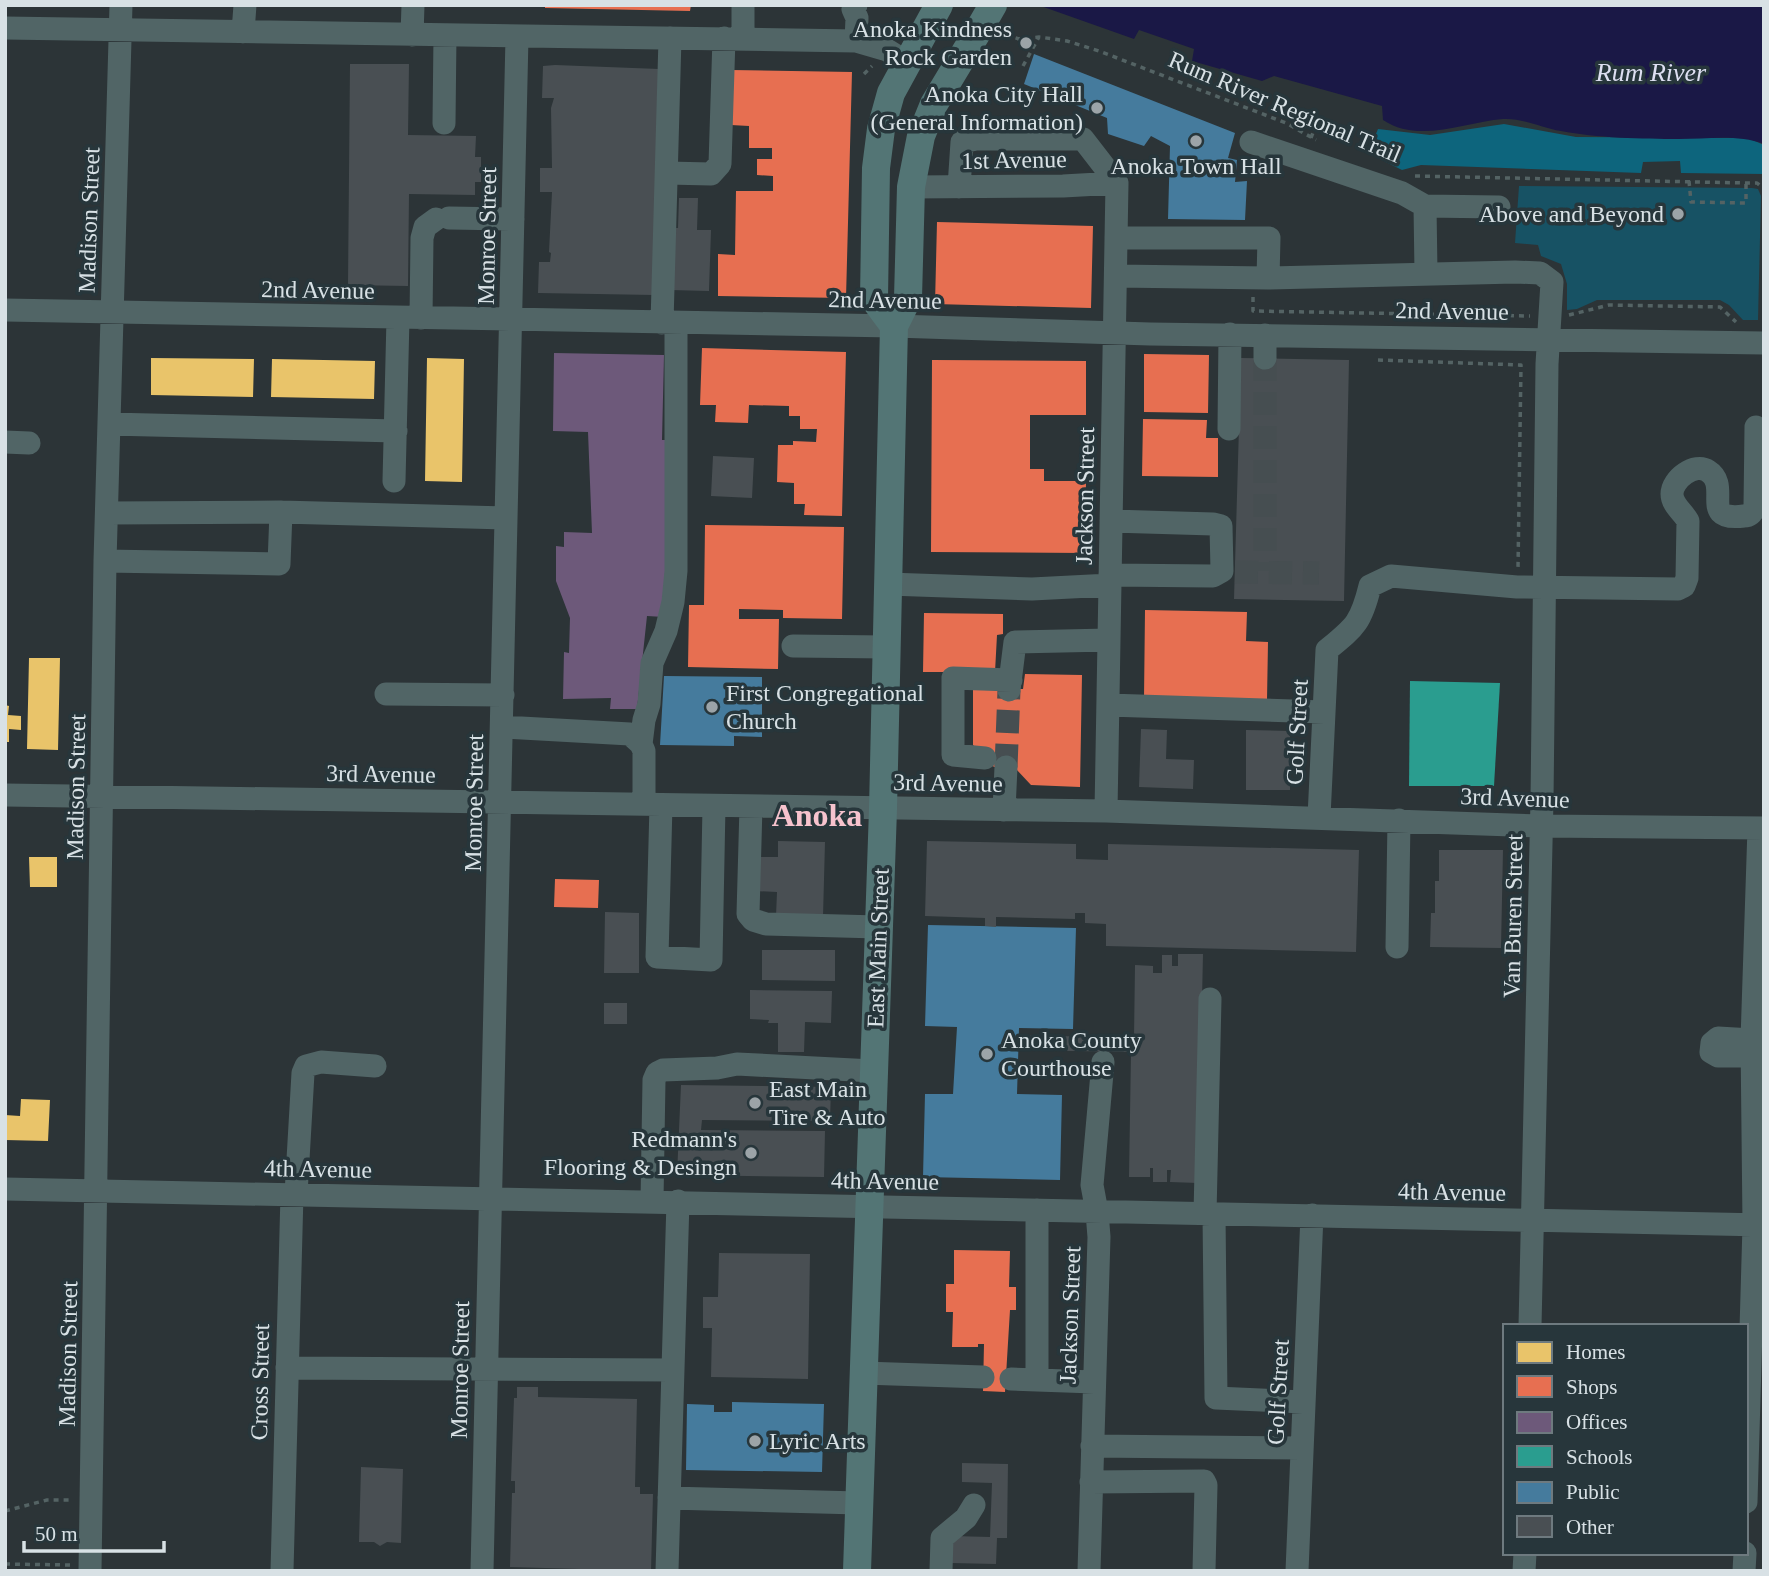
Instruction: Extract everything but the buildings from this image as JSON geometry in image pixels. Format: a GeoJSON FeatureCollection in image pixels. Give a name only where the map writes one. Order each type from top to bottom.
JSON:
{"type":"FeatureCollection","features":[{"type":"Feature","properties":{"kind":"main road","name":"East Main Street"},"geometry":{"type":"LineString","coordinates":[[857,1571],[883,809],[894,326],[908,298],[911,187],[921,136],[934,104],[992,33],[993,5]]}},
{"type":"Feature","properties":{"kind":"main road"},"geometry":{"type":"LineString","coordinates":[[894,326],[874,299],[876,168],[881,129],[891,93],[938,6]]}},
{"type":"Feature","properties":{"kind":"street","name":"Madison Street"},"geometry":{"type":"LineString","coordinates":[[81,1568],[98,1191],[106,561],[121,5]]}},
{"type":"Feature","properties":{"kind":"street"},"geometry":{"type":"LineString","coordinates":[[243,32],[245,5]]}},
{"type":"Feature","properties":{"kind":"street"},"geometry":{"type":"LineString","coordinates":[[412,35],[414,5]]}},
{"type":"Feature","properties":{"kind":"street"},"geometry":{"type":"LineString","coordinates":[[667,173],[711,174],[720,164],[733,38],[743,5]]}},
{"type":"Feature","properties":{"kind":"street"},"geometry":{"type":"LineString","coordinates":[[855,7],[856,41]]}},
{"type":"Feature","properties":{"kind":"street"},"geometry":{"type":"LineString","coordinates":[[5,28],[856,41],[887,50],[906,62]]}},
{"type":"Feature","properties":{"kind":"street"},"geometry":{"type":"LineString","coordinates":[[444,123],[445,35]]}},
{"type":"Feature","properties":{"kind":"street","name":"Monroe Street"},"geometry":{"type":"LineString","coordinates":[[482,1571],[517,37]]}},
{"type":"Feature","properties":{"kind":"street"},"geometry":{"type":"LineString","coordinates":[[641,744],[643,720],[649,704],[652,663],[666,631],[674,592],[667,173],[670,38]]}},
{"type":"Feature","properties":{"kind":"street"},"geometry":{"type":"LineString","coordinates":[[958,187],[962,142],[976,139],[1083,139],[1117,183]]}},
{"type":"Feature","properties":{"kind":"street"},"geometry":{"type":"LineString","coordinates":[[1251,142],[1402,193],[1425,206],[1499,207]]}},
{"type":"Feature","properties":{"kind":"street","name":"1st Avenue"},"geometry":{"type":"LineString","coordinates":[[911,187],[1117,183]]}},
{"type":"Feature","properties":{"kind":"street","name":"Jackson Street"},"geometry":{"type":"LineString","coordinates":[[1106,811],[1117,183]]}},
{"type":"Feature","properties":{"kind":"street"},"geometry":{"type":"LineString","coordinates":[[1116,276],[1268,278],[1426,273],[1425,206]]}},
{"type":"Feature","properties":{"kind":"street"},"geometry":{"type":"LineString","coordinates":[[421,318],[422,238],[425,227],[442,218],[513,219]]}},
{"type":"Feature","properties":{"kind":"street"},"geometry":{"type":"LineString","coordinates":[[1116,238],[1269,238],[1268,278]]}},
{"type":"Feature","properties":{"kind":"street","name":"Van Buren Street"},"geometry":{"type":"LineString","coordinates":[[1426,273],[1540,273],[1552,282],[1530,1324]]}},
{"type":"Feature","properties":{"kind":"street","name":"2nd Avenue"},"geometry":{"type":"LineString","coordinates":[[5,310],[894,326],[1115,333],[1764,342]]}},
{"type":"Feature","properties":{"kind":"street"},"geometry":{"type":"LineString","coordinates":[[394,481],[398,318]]}},
{"type":"Feature","properties":{"kind":"street"},"geometry":{"type":"LineString","coordinates":[[1228,429],[1230,334]]}},
{"type":"Feature","properties":{"kind":"street"},"geometry":{"type":"LineString","coordinates":[[1265,335],[1265,358]]}},
{"type":"Feature","properties":{"kind":"street"},"geometry":{"type":"LineString","coordinates":[[109,425],[396,431]]}},
{"type":"Feature","properties":{"kind":"street"},"geometry":{"type":"LineString","coordinates":[[1545,588],[1678,589],[1685,586],[1688,521],[1675,505],[1672,494],[1674,485],[1692,469],[1710,471],[1717,481],[1718,510],[1728,517],[1748,516],[1755,506],[1756,427]]}},
{"type":"Feature","properties":{"kind":"street"},"geometry":{"type":"LineString","coordinates":[[5,442],[29,443]]}},
{"type":"Feature","properties":{"kind":"street"},"geometry":{"type":"LineString","coordinates":[[107,513],[281,512],[506,518]]}},
{"type":"Feature","properties":{"kind":"street"},"geometry":{"type":"LineString","coordinates":[[106,561],[279,564],[281,512]]}},
{"type":"Feature","properties":{"kind":"street"},"geometry":{"type":"LineString","coordinates":[[888,584],[1032,589],[1110,580],[1213,576],[1228,572],[1222,526],[1111,521]]}},
{"type":"Feature","properties":{"kind":"street","name":"Golf Street"},"geometry":{"type":"LineString","coordinates":[[1319,817],[1327,650],[1355,628],[1370,586],[1391,576],[1545,588]]}},
{"type":"Feature","properties":{"kind":"street"},"geometry":{"type":"LineString","coordinates":[[1004,810],[995,762],[953,755],[953,678],[1010,685],[1015,642],[1109,640]]}},
{"type":"Feature","properties":{"kind":"street"},"geometry":{"type":"LineString","coordinates":[[793,646],[887,647]]}},
{"type":"Feature","properties":{"kind":"street"},"geometry":{"type":"LineString","coordinates":[[386,694],[503,695]]}},
{"type":"Feature","properties":{"kind":"street"},"geometry":{"type":"LineString","coordinates":[[1108,705],[1324,712]]}},
{"type":"Feature","properties":{"kind":"street"},"geometry":{"type":"LineString","coordinates":[[502,727],[630,734],[641,744],[652,804],[657,957],[711,960],[713,806]]}},
{"type":"Feature","properties":{"kind":"street","name":"3rd Avenue"},"geometry":{"type":"LineString","coordinates":[[5,795],[1106,811],[1541,826],[1761,828]]}},
{"type":"Feature","properties":{"kind":"street"},"geometry":{"type":"LineString","coordinates":[[751,806],[748,914],[753,920],[766,924],[878,927]]}},
{"type":"Feature","properties":{"kind":"street"},"geometry":{"type":"LineString","coordinates":[[1397,947],[1399,820]]}},
{"type":"Feature","properties":{"kind":"street"},"geometry":{"type":"LineString","coordinates":[[1748,1459],[1759,1225],[1753,1048],[1761,828]]}},
{"type":"Feature","properties":{"kind":"street"},"geometry":{"type":"LineString","coordinates":[[1210,999],[1210,1214],[1216,1398],[1303,1402]]}},
{"type":"Feature","properties":{"kind":"street"},"geometry":{"type":"LineString","coordinates":[[1718,1047],[1753,1048]]}},
{"type":"Feature","properties":{"kind":"street","name":"Cross Street"},"geometry":{"type":"LineString","coordinates":[[282,1571],[286,1368],[303,1073],[306,1066],[321,1062],[374,1066]]}},
{"type":"Feature","properties":{"kind":"street","name":"Jackson Street"},"geometry":{"type":"LineString","coordinates":[[1089,1571],[1098,1237],[1092,1185],[1103,1062]]}},
{"type":"Feature","properties":{"kind":"street"},"geometry":{"type":"LineString","coordinates":[[652,1201],[654,1080],[657,1073],[663,1070],[737,1065],[873,1071]]}},
{"type":"Feature","properties":{"kind":"street","name":"4th Avenue"},"geometry":{"type":"LineString","coordinates":[[5,1189],[1759,1225]]}},
{"type":"Feature","properties":{"kind":"street"},"geometry":{"type":"LineString","coordinates":[[667,1571],[678,1201]]}},
{"type":"Feature","properties":{"kind":"street"},"geometry":{"type":"LineString","coordinates":[[1037,1210],[1037,1380]]}},
{"type":"Feature","properties":{"kind":"street","name":"Golf Street"},"geometry":{"type":"LineString","coordinates":[[1297,1571],[1312,1215]]}},
{"type":"Feature","properties":{"kind":"street"},"geometry":{"type":"LineString","coordinates":[[286,1368],[673,1370]]}},
{"type":"Feature","properties":{"kind":"street"},"geometry":{"type":"LineString","coordinates":[[863,1373],[983,1377]]}},
{"type":"Feature","properties":{"kind":"street"},"geometry":{"type":"LineString","coordinates":[[1010,1379],[1094,1382]]}},
{"type":"Feature","properties":{"kind":"street"},"geometry":{"type":"LineString","coordinates":[[1092,1446],[1301,1448]]}},
{"type":"Feature","properties":{"kind":"street"},"geometry":{"type":"LineString","coordinates":[[1091,1482],[1204,1481],[1204,1571]]}},
{"type":"Feature","properties":{"kind":"street"},"geometry":{"type":"LineString","coordinates":[[669,1498],[859,1503]]}},
{"type":"Feature","properties":{"kind":"street"},"geometry":{"type":"LineString","coordinates":[[941,1571],[942,1538],[966,1518],[974,1505]]}},
{"type":"Feature","properties":{"kind":"path","name":"Rum River Regional Trail"},"geometry":{"type":"LineString","coordinates":[[992,33],[1019,39],[1039,37],[1067,41],[1124,60],[1286,123],[1323,143]]}},
{"type":"Feature","properties":{"kind":"path"},"geometry":{"type":"LineString","coordinates":[[1023,66],[1039,37]]}},
{"type":"Feature","properties":{"kind":"path"},"geometry":{"type":"LineString","coordinates":[[1311,138],[1319,116]]}},
{"type":"Feature","properties":{"kind":"path","name":"Rum River Regional Trail"},"geometry":{"type":"LineString","coordinates":[[1411,176],[1757,183],[1764,189]]}},
{"type":"Feature","properties":{"kind":"path"},"geometry":{"type":"LineString","coordinates":[[1689,181],[1691,202],[1746,203],[1746,183]]}},
{"type":"Feature","properties":{"kind":"path"},"geometry":{"type":"LineString","coordinates":[[1576,315],[1609,305],[1720,307],[1742,327]]}},
{"type":"Feature","properties":{"kind":"path"},"geometry":{"type":"LineString","coordinates":[[1253,311],[1532,316]]}},
{"type":"Feature","properties":{"kind":"path"},"geometry":{"type":"LineString","coordinates":[[1376,360],[1521,365],[1518,572]]}},
{"type":"Feature","properties":{"kind":"path"},"geometry":{"type":"LineString","coordinates":[[5,1511],[47,1500],[78,1500]]}},
{"type":"Feature","properties":{"kind":"path"},"geometry":{"type":"LineString","coordinates":[[5,1564],[81,1568]]}},
{"type":"Feature","properties":{"kind":"shaded area"},"geometry":{"type":"Polygon","coordinates":[[[1504,124],[1576,137],[1748,138],[1764,145],[1764,174],[1681,173],[1680,161],[1643,162],[1641,173],[1421,165],[1402,170],[1368,153],[1378,129],[1430,135],[1504,124]]]}},
{"type":"Feature","properties":{"kind":"shaded area"},"geometry":{"type":"Polygon","coordinates":[[[1519,186],[1758,189],[1761,196],[1758,320],[1743,320],[1729,305],[1720,300],[1597,300],[1577,309],[1567,310],[1567,284],[1561,264],[1541,256],[1538,245],[1515,243],[1519,186]]]}},
{"type":"Feature","properties":{"kind":"water","name":"Rum River"},"geometry":{"type":"Polygon","coordinates":[[[1038,5],[1764,5],[1764,144],[1733,138],[1650,139],[1589,135],[1554,130],[1511,119],[1442,130],[1412,130],[1383,120],[1382,106],[1274,76],[1262,81],[1192,61],[1194,49],[1139,30],[1134,39],[1038,5]]]}},
{"type":"Feature","properties":{"kind":"tunnel"},"geometry":{"type":"LineString","coordinates":[[1265,358],[1265,571]]}},
{"type":"Feature","properties":{"kind":"tunnel"},"geometry":{"type":"LineString","coordinates":[[1235,572],[1319,573]]}},
{"type":"Feature","properties":{"kind":"tunnel"},"geometry":{"type":"LineString","coordinates":[[1006,767],[1009,690]]}},
{"type":"Feature","properties":{"kind":"place","name":"Anoka Kindness Rock Garden"},"geometry":{"type":"Point","coordinates":[1026,43]}},
{"type":"Feature","properties":{"kind":"place","name":"Anoka City Hall (General Information)"},"geometry":{"type":"Point","coordinates":[1097,108]}},
{"type":"Feature","properties":{"kind":"place","name":"Anoka Town Hall"},"geometry":{"type":"Point","coordinates":[1196,141]}},
{"type":"Feature","properties":{"kind":"place","name":"Above and Beyond"},"geometry":{"type":"Point","coordinates":[1678,214]}},
{"type":"Feature","properties":{"kind":"place","name":"First Congregational Church"},"geometry":{"type":"Point","coordinates":[712,707]}},
{"type":"Feature","properties":{"kind":"place","name":"Anoka County Courthouse"},"geometry":{"type":"Point","coordinates":[987,1054]}},
{"type":"Feature","properties":{"kind":"place","name":"East Main Tire & Auto"},"geometry":{"type":"Point","coordinates":[755,1103]}},
{"type":"Feature","properties":{"kind":"place","name":"Redmann's Flooring & Desingn"},"geometry":{"type":"Point","coordinates":[751,1153]}},
{"type":"Feature","properties":{"kind":"place","name":"Lyric Arts"},"geometry":{"type":"Point","coordinates":[755,1441]}},
{"type":"Feature","properties":{"kind":"district","name":"Anoka"},"geometry":{"type":"Point","coordinates":[817,815]}}]}
